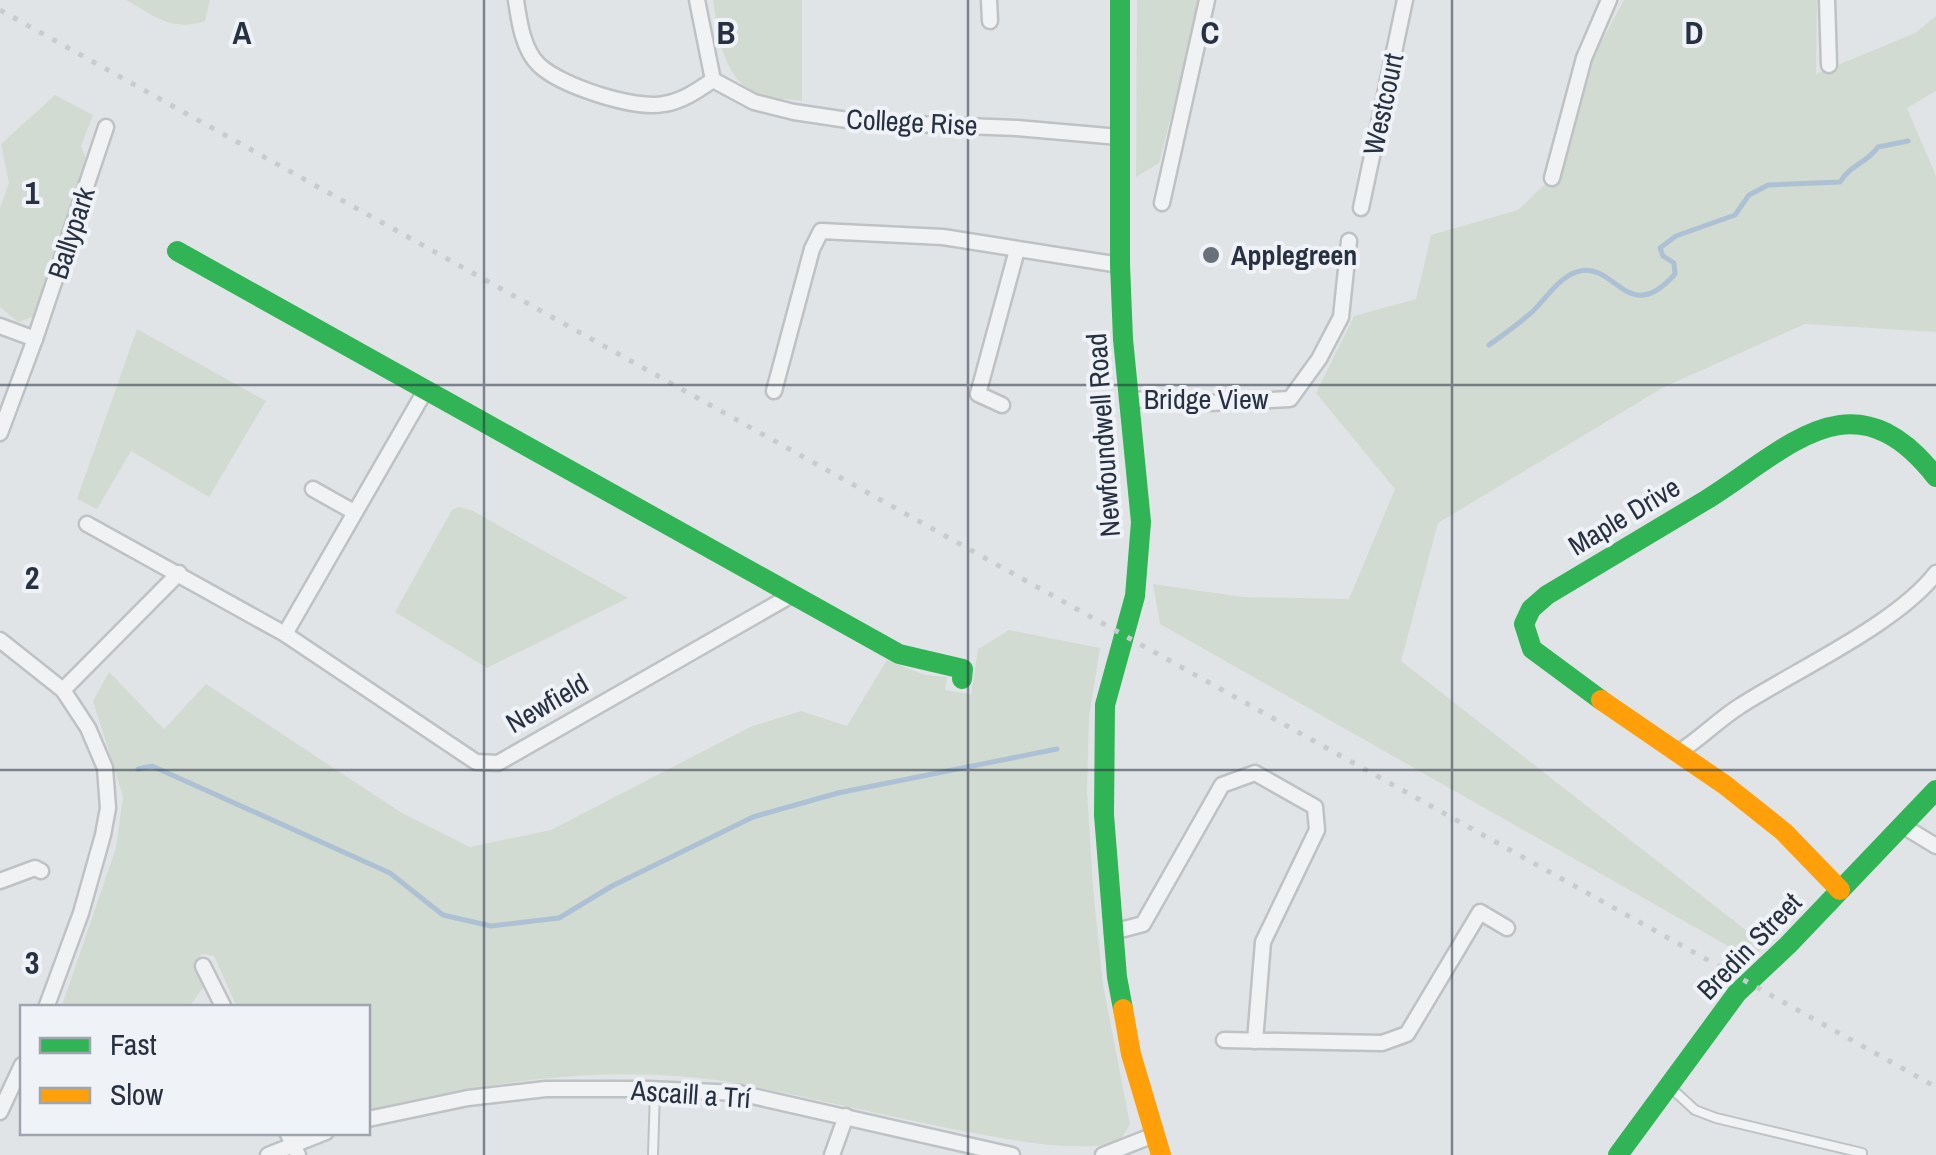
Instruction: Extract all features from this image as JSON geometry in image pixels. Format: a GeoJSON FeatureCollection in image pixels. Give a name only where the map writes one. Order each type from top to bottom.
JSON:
{"type":"FeatureCollection","features":[{"type":"Feature","properties":{"kind":"street"},"geometry":{"type":"LineString","coordinates":[[516,0],[526,45],[537,64],[556,77],[594,92],[638,104],[663,105],[692,95],[713,80],[697,0]]}},
{"type":"Feature","properties":{"kind":"street"},"geometry":{"type":"LineString","coordinates":[[989,0],[990,21]]}},
{"type":"Feature","properties":{"kind":"street","name":"Newfoundwell Road"},"geometry":{"type":"LineString","coordinates":[[1120,0],[1120,265],[1141,522],[1134,596],[1105,705],[1104,816],[1116,977],[1131,1054],[1158,1145]]}},
{"type":"Feature","properties":{"kind":"street"},"geometry":{"type":"LineString","coordinates":[[1162,203],[1207,0]]}},
{"type":"Feature","properties":{"kind":"street","name":"Westcourt"},"geometry":{"type":"LineString","coordinates":[[1361,208],[1405,0]]}},
{"type":"Feature","properties":{"kind":"street"},"geometry":{"type":"LineString","coordinates":[[1552,178],[1584,58],[1609,0]]}},
{"type":"Feature","properties":{"kind":"street"},"geometry":{"type":"LineString","coordinates":[[1828,0],[1829,65]]}},
{"type":"Feature","properties":{"kind":"street","name":"College Rise"},"geometry":{"type":"LineString","coordinates":[[713,80],[754,102],[861,122],[1017,128],[1119,137]]}},
{"type":"Feature","properties":{"kind":"street","name":"Ballypark"},"geometry":{"type":"LineString","coordinates":[[0,433],[106,127]]}},
{"type":"Feature","properties":{"kind":"street"},"geometry":{"type":"LineString","coordinates":[[774,391],[815,238],[821,231],[943,236],[1120,265]]}},
{"type":"Feature","properties":{"kind":"street","name":"Bridge View"},"geometry":{"type":"LineString","coordinates":[[1128,399],[1209,403],[1290,398],[1319,359],[1340,317],[1350,240]]}},
{"type":"Feature","properties":{"kind":"street"},"geometry":{"type":"LineString","coordinates":[[1002,405],[978,394],[1017,250]]}},
{"type":"Feature","properties":{"kind":"street"},"geometry":{"type":"LineString","coordinates":[[177,251],[790,596],[899,654],[963,669],[962,678]]}},
{"type":"Feature","properties":{"kind":"street"},"geometry":{"type":"LineString","coordinates":[[0,326],[35,339]]}},
{"type":"Feature","properties":{"kind":"street"},"geometry":{"type":"LineString","coordinates":[[284,634],[425,391]]}},
{"type":"Feature","properties":{"kind":"street","name":"Maple Drive"},"geometry":{"type":"LineString","coordinates":[[1840,890],[1784,832],[1532,649],[1524,624],[1531,610],[1547,596],[1724,488],[1811,429],[1847,424],[1874,428],[1905,440],[1936,477]]}},
{"type":"Feature","properties":{"kind":"street"},"geometry":{"type":"LineString","coordinates":[[313,489],[354,512]]}},
{"type":"Feature","properties":{"kind":"street","name":"Newfield"},"geometry":{"type":"LineString","coordinates":[[87,524],[284,634],[476,762],[498,763],[790,596]]}},
{"type":"Feature","properties":{"kind":"street"},"geometry":{"type":"LineString","coordinates":[[63,690],[179,573]]}},
{"type":"Feature","properties":{"kind":"street"},"geometry":{"type":"LineString","coordinates":[[1678,752],[1739,707],[1890,615],[1921,592],[1936,573]]}},
{"type":"Feature","properties":{"kind":"street"},"geometry":{"type":"LineString","coordinates":[[0,640],[63,690],[88,728],[105,768],[108,808],[81,913],[47,1005]]}},
{"type":"Feature","properties":{"kind":"street"},"geometry":{"type":"LineString","coordinates":[[1113,932],[1143,924],[1222,785],[1255,773],[1315,807],[1318,830],[1263,942],[1256,1040]]}},
{"type":"Feature","properties":{"kind":"street","name":"Bredin Street"},"geometry":{"type":"LineString","coordinates":[[1618,1155],[1737,993],[1936,790]]}},
{"type":"Feature","properties":{"kind":"street"},"geometry":{"type":"LineString","coordinates":[[1903,826],[1936,846]]}},
{"type":"Feature","properties":{"kind":"street"},"geometry":{"type":"LineString","coordinates":[[0,881],[35,868],[42,871]]}},
{"type":"Feature","properties":{"kind":"street"},"geometry":{"type":"LineString","coordinates":[[1224,1040],[1382,1043],[1407,1034],[1480,912],[1507,928]]}},
{"type":"Feature","properties":{"kind":"street"},"geometry":{"type":"LineString","coordinates":[[203,966],[218,1005]]}},
{"type":"Feature","properties":{"kind":"street"},"geometry":{"type":"LineString","coordinates":[[0,1112],[20,1070]]}},
{"type":"Feature","properties":{"kind":"street","name":"Ascaill a Trí"},"geometry":{"type":"LineString","coordinates":[[370,1119],[468,1098],[546,1090],[739,1093],[1012,1155]]}},
{"type":"Feature","properties":{"kind":"street"},"geometry":{"type":"LineString","coordinates":[[832,1155],[846,1116]]}},
{"type":"Feature","properties":{"kind":"street"},"geometry":{"type":"LineString","coordinates":[[268,1155],[318,1135]]}},
{"type":"Feature","properties":{"kind":"street"},"geometry":{"type":"LineString","coordinates":[[1103,1155],[1158,1145]]}},
{"type":"Feature","properties":{"kind":"lane"},"geometry":{"type":"LineString","coordinates":[[1668,1085],[1696,1110],[1716,1118],[1862,1153]]}},
{"type":"Feature","properties":{"kind":"lane"},"geometry":{"type":"LineString","coordinates":[[653,1155],[655,1089]]}},
{"type":"Feature","properties":{"kind":"shaded area"},"geometry":{"type":"Polygon","coordinates":[[[126,0],[210,0],[205,21],[183,25],[164,21],[126,0]]]}},
{"type":"Feature","properties":{"kind":"shaded area"},"geometry":{"type":"Polygon","coordinates":[[[713,0],[802,0],[802,101],[762,95],[739,80],[725,56],[713,0]]]}},
{"type":"Feature","properties":{"kind":"shaded area"},"geometry":{"type":"Polygon","coordinates":[[[1137,0],[1201,0],[1159,163],[1136,177],[1137,0]]]}},
{"type":"Feature","properties":{"kind":"shaded area"},"geometry":{"type":"Polygon","coordinates":[[[1624,0],[1817,0],[1816,74],[1915,33],[1936,16],[1936,91],[1907,108],[1936,176],[1936,332],[1805,324],[1664,387],[1438,523],[1401,661],[1765,945],[1751,959],[1160,624],[1153,584],[1243,597],[1349,599],[1395,489],[1316,393],[1354,316],[1416,299],[1431,235],[1518,210],[1564,166],[1591,61],[1624,0]]]}},
{"type":"Feature","properties":{"kind":"shaded area"},"geometry":{"type":"Polygon","coordinates":[[[55,95],[93,115],[81,146],[86,159],[33,317],[18,322],[0,307],[0,208],[9,183],[1,144],[55,95]]]}},
{"type":"Feature","properties":{"kind":"shaded area"},"geometry":{"type":"Polygon","coordinates":[[[137,329],[266,401],[209,497],[131,451],[97,509],[77,499],[137,329]]]}},
{"type":"Feature","properties":{"kind":"shaded area"},"geometry":{"type":"Polygon","coordinates":[[[452,510],[471,510],[628,598],[487,668],[395,612],[452,510]]]}},
{"type":"Feature","properties":{"kind":"shaded area"},"geometry":{"type":"Polygon","coordinates":[[[1009,630],[1100,648],[1089,717],[1087,791],[1103,985],[1130,1124],[1119,1143],[1062,1146],[1025,1142],[745,1085],[650,1075],[508,1083],[370,1110],[370,1005],[236,1005],[214,956],[202,954],[196,963],[205,985],[190,1005],[62,1005],[116,848],[123,796],[93,701],[109,672],[164,729],[206,684],[402,813],[470,847],[551,830],[750,727],[801,711],[847,726],[887,660],[925,675],[947,677],[945,690],[971,694],[978,649],[1009,630]]]}},
{"type":"Feature","properties":{"kind":"waterway"},"geometry":{"type":"LineString","coordinates":[[1489,345],[1528,316],[1573,273],[1592,271],[1634,294],[1645,295],[1659,289],[1675,274],[1674,263],[1663,256],[1660,248],[1676,236],[1735,215],[1749,195],[1768,185],[1840,182],[1878,147],[1908,141]]}},
{"type":"Feature","properties":{"kind":"waterway"},"geometry":{"type":"LineString","coordinates":[[138,769],[152,766],[390,873],[443,915],[491,926],[559,918],[612,886],[753,817],[838,793],[1057,749]]}},
{"type":"Feature","properties":{"kind":"railway"},"geometry":{"type":"LineString","coordinates":[[0,10],[1936,1087]]}},
{"type":"Feature","properties":{"kind":"traffic: fast"},"geometry":{"type":"LineString","coordinates":[[1120,0],[1120,265],[1123,339],[1141,522],[1135,596],[1105,705],[1104,815],[1123,1009]]}},
{"type":"Feature","properties":{"kind":"traffic: fast"},"geometry":{"type":"LineString","coordinates":[[177,251],[899,654],[963,669],[962,679]]}},
{"type":"Feature","properties":{"kind":"traffic: fast"},"geometry":{"type":"LineString","coordinates":[[1601,700],[1532,649],[1524,624],[1531,609],[1547,595],[1706,500],[1793,442],[1821,430],[1848,424],[1877,429],[1906,445],[1936,477]]}},
{"type":"Feature","properties":{"kind":"traffic: fast"},"geometry":{"type":"LineString","coordinates":[[1618,1155],[1737,993],[1936,790]]}},
{"type":"Feature","properties":{"kind":"traffic: slow"},"geometry":{"type":"LineString","coordinates":[[1601,700],[1725,785],[1784,832],[1840,890]]}},
{"type":"Feature","properties":{"kind":"traffic: slow"},"geometry":{"type":"LineString","coordinates":[[1123,1009],[1131,1054],[1161,1155]]}},
{"type":"Feature","properties":{"kind":"place","name":"Applegreen"},"geometry":{"type":"Point","coordinates":[1211,255]}}]}
